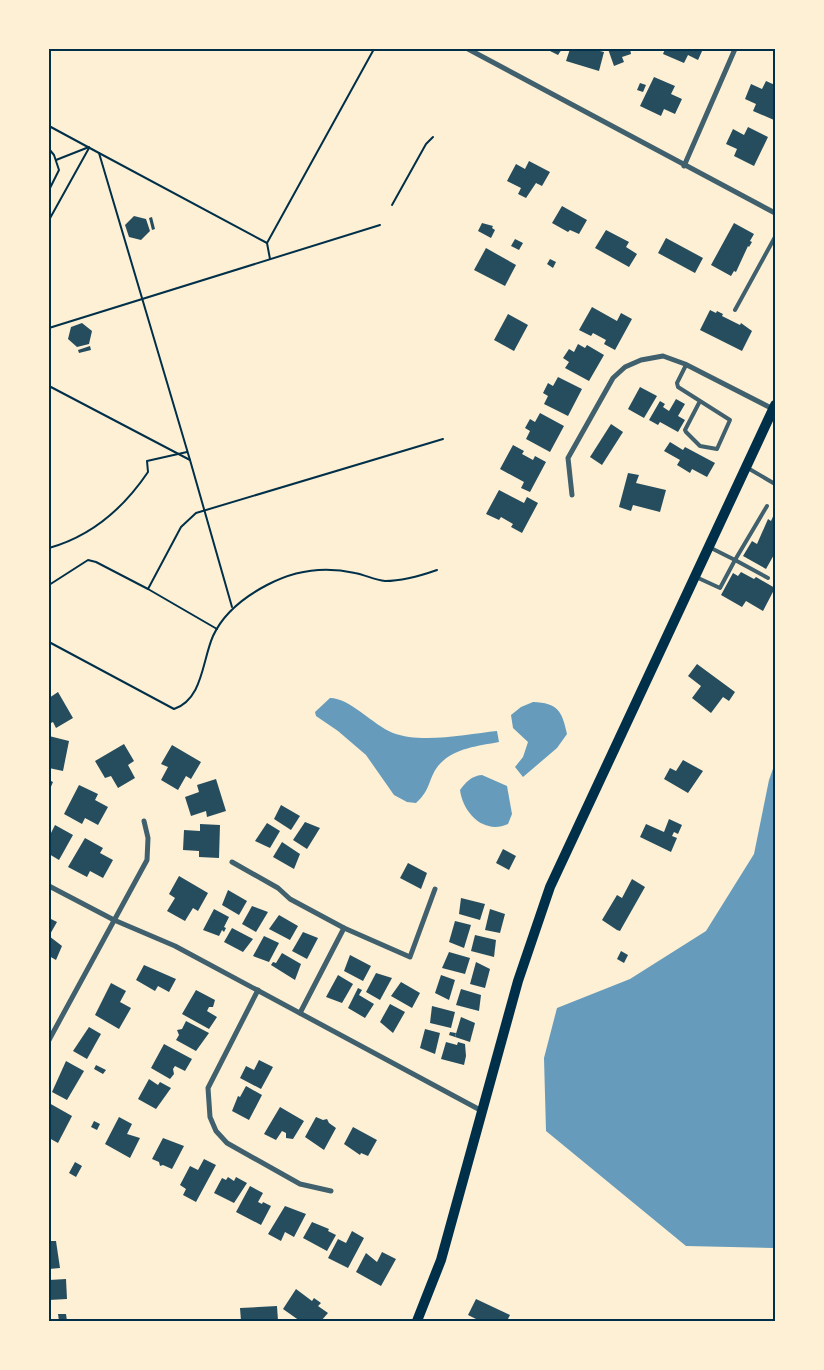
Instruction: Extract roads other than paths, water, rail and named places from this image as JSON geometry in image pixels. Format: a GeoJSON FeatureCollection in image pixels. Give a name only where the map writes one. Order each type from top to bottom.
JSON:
{"type":"FeatureCollection","features":[{"type":"Feature","properties":{"kind":"main road"},"geometry":{"type":"LineString","coordinates":[[417,1321],[441,1260],[529,947],[550,887],[774,407]]}},
{"type":"Feature","properties":{"kind":"street"},"geometry":{"type":"LineString","coordinates":[[468,49],[775,213]]}},
{"type":"Feature","properties":{"kind":"street"},"geometry":{"type":"LineString","coordinates":[[684,166],[736,49]]}},
{"type":"Feature","properties":{"kind":"street"},"geometry":{"type":"LineString","coordinates":[[572,495],[568,458],[613,378],[625,367],[641,360],[663,356],[774,407]]}},
{"type":"Feature","properties":{"kind":"street"},"geometry":{"type":"LineString","coordinates":[[49,1040],[147,860],[148,838],[144,821]]}},
{"type":"Feature","properties":{"kind":"street"},"geometry":{"type":"LineString","coordinates":[[232,862],[278,888],[290,899],[344,928],[410,957],[435,889]]}},
{"type":"Feature","properties":{"kind":"street"},"geometry":{"type":"LineString","coordinates":[[49,886],[114,920],[175,946],[482,1111]]}},
{"type":"Feature","properties":{"kind":"street"},"geometry":{"type":"LineString","coordinates":[[300,1013],[344,928]]}},
{"type":"Feature","properties":{"kind":"street"},"geometry":{"type":"LineString","coordinates":[[258,990],[208,1088],[207,1103],[210,1117],[216,1132],[227,1143],[300,1184],[331,1191]]}},
{"type":"Feature","properties":{"kind":"lane"},"geometry":{"type":"LineString","coordinates":[[735,310],[775,236]]}},
{"type":"Feature","properties":{"kind":"lane"},"geometry":{"type":"LineString","coordinates":[[686,365],[677,383],[678,387],[730,420],[717,449],[700,446],[686,432],[700,401]]}},
{"type":"Feature","properties":{"kind":"lane"},"geometry":{"type":"LineString","coordinates":[[746,467],[775,484]]}},
{"type":"Feature","properties":{"kind":"lane"},"geometry":{"type":"LineString","coordinates":[[695,577],[720,588],[767,506]]}},
{"type":"Feature","properties":{"kind":"lane"},"geometry":{"type":"LineString","coordinates":[[709,547],[768,578]]}},
{"type":"Feature","properties":{"kind":"water"},"geometry":{"type":"Polygon","coordinates":[[[330,698],[345,702],[393,733],[417,738],[431,738],[497,731],[499,742],[466,749],[451,755],[438,766],[421,798],[416,803],[407,802],[394,795],[366,755],[338,731],[316,716],[315,712],[330,698]]]}},
{"type":"Feature","properties":{"kind":"water"},"geometry":{"type":"Polygon","coordinates":[[[533,702],[548,704],[558,710],[563,719],[567,734],[557,748],[523,777],[515,767],[523,757],[528,742],[513,728],[511,715],[521,707],[533,702]]]}},
{"type":"Feature","properties":{"kind":"water"},"geometry":{"type":"Polygon","coordinates":[[[775,763],[775,1248],[686,1246],[546,1131],[544,1058],[557,1008],[630,979],[706,931],[754,854],[769,780],[775,763]]]}},
{"type":"Feature","properties":{"kind":"water"},"geometry":{"type":"Polygon","coordinates":[[[482,775],[507,786],[512,814],[508,824],[491,827],[483,824],[476,820],[465,807],[460,790],[469,780],[482,775]]]}}]}
